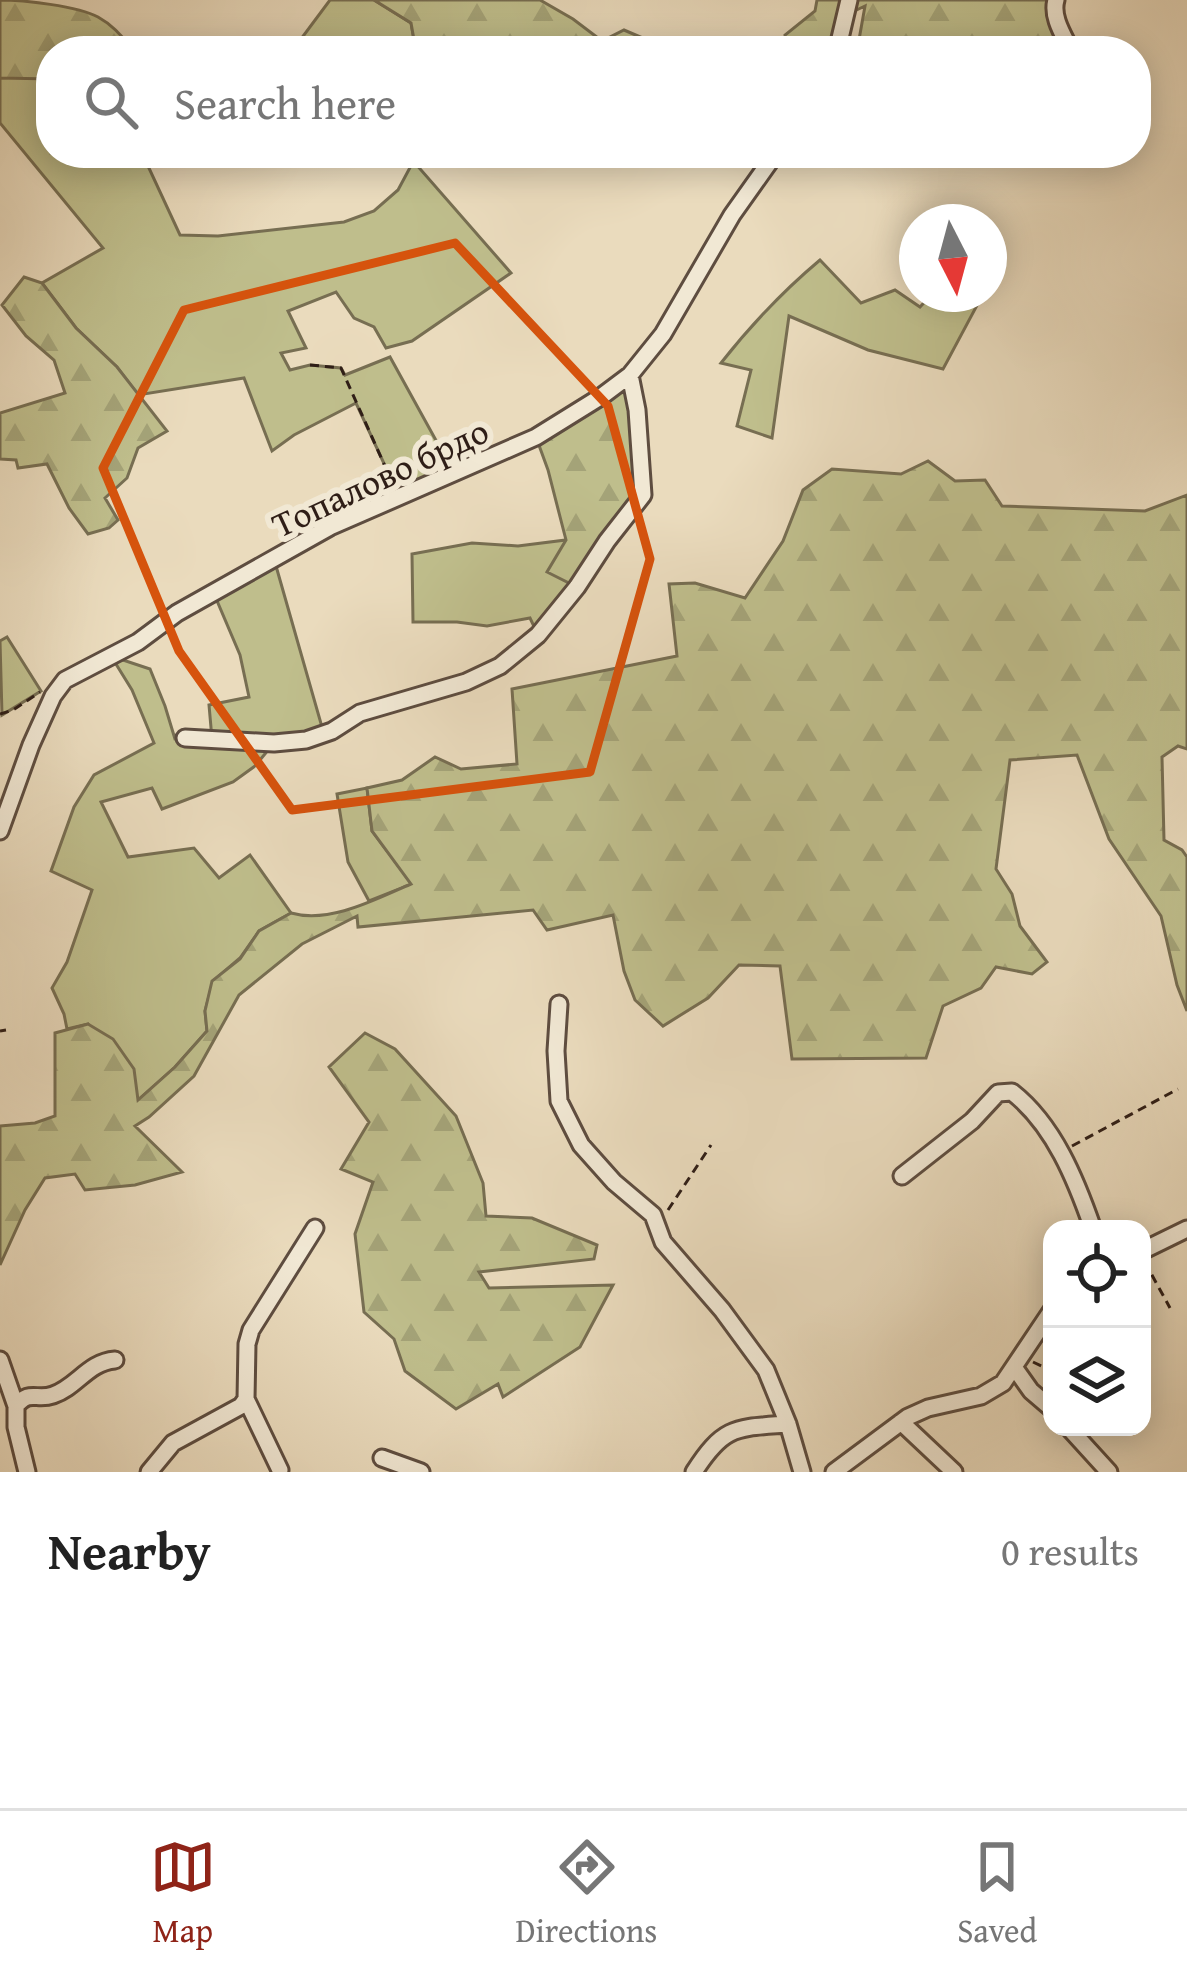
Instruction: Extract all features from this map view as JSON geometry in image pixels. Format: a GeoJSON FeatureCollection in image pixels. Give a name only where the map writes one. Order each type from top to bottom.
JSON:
{"type":"FeatureCollection","features":[{"type":"Feature","properties":{"kind":"street"},"geometry":{"type":"LineString","coordinates":[[840,36],[849,0]]}},
{"type":"Feature","properties":{"kind":"street"},"geometry":{"type":"LineString","coordinates":[[1056,0],[1064,36]]}},
{"type":"Feature","properties":{"kind":"street","name":"Топалово брдо"},"geometry":{"type":"LineString","coordinates":[[53,696],[65,680],[139,642],[177,613],[330,527],[536,437],[602,396],[629,374],[662,334],[765,168]]}},
{"type":"Feature","properties":{"kind":"street"},"geometry":{"type":"LineString","coordinates":[[185,738],[306,740],[360,713],[466,682],[500,666],[538,635],[643,495],[637,410],[629,374]]}},
{"type":"Feature","properties":{"kind":"street"},"geometry":{"type":"LineString","coordinates":[[0,831],[53,696]]}},
{"type":"Feature","properties":{"kind":"street"},"geometry":{"type":"LineString","coordinates":[[559,1004],[559,1101],[581,1145],[653,1215],[660,1234],[766,1370],[802,1472]]}},
{"type":"Feature","properties":{"kind":"street"},"geometry":{"type":"LineString","coordinates":[[902,1177],[1002,1091],[1012,1092],[1060,1153],[1090,1220]]}},
{"type":"Feature","properties":{"kind":"street"},"geometry":{"type":"LineString","coordinates":[[280,1470],[246,1399],[248,1344],[251,1330],[315,1228]]}},
{"type":"Feature","properties":{"kind":"street"},"geometry":{"type":"LineString","coordinates":[[1151,1247],[1187,1229]]}},
{"type":"Feature","properties":{"kind":"street"},"geometry":{"type":"LineString","coordinates":[[834,1472],[901,1422],[928,1408],[981,1396],[1003,1383],[1043,1323]]}},
{"type":"Feature","properties":{"kind":"street"},"geometry":{"type":"LineString","coordinates":[[0,1360],[16,1406],[16,1427],[28,1472]]}},
{"type":"Feature","properties":{"kind":"street"},"geometry":{"type":"LineString","coordinates":[[16,1406],[29,1395],[60,1391],[91,1368],[115,1360]]}},
{"type":"Feature","properties":{"kind":"street"},"geometry":{"type":"LineString","coordinates":[[1017,1362],[1031,1390],[1043,1401]]}},
{"type":"Feature","properties":{"kind":"street"},"geometry":{"type":"LineString","coordinates":[[149,1472],[173,1443],[246,1399]]}},
{"type":"Feature","properties":{"kind":"street"},"geometry":{"type":"LineString","coordinates":[[901,1422],[954,1472]]}},
{"type":"Feature","properties":{"kind":"street"},"geometry":{"type":"LineString","coordinates":[[694,1472],[721,1436],[739,1429],[788,1424]]}},
{"type":"Feature","properties":{"kind":"street"},"geometry":{"type":"LineString","coordinates":[[1076,1436],[1109,1472]]}},
{"type":"Feature","properties":{"kind":"street"},"geometry":{"type":"LineString","coordinates":[[382,1458],[421,1472]]}},
{"type":"Feature","properties":{"kind":"path"},"geometry":{"type":"LineString","coordinates":[[310,365],[341,368],[399,496]]}},
{"type":"Feature","properties":{"kind":"path"},"geometry":{"type":"LineString","coordinates":[[0,714],[41,692],[53,696]]}},
{"type":"Feature","properties":{"kind":"path"},"geometry":{"type":"LineString","coordinates":[[1060,1153],[1178,1090]]}},
{"type":"Feature","properties":{"kind":"path"},"geometry":{"type":"LineString","coordinates":[[660,1234],[711,1145]]}},
{"type":"Feature","properties":{"kind":"path"},"geometry":{"type":"LineString","coordinates":[[1151,1273],[1170,1308]]}},
{"type":"Feature","properties":{"kind":"path"},"geometry":{"type":"LineString","coordinates":[[1017,1362],[1043,1369]]}},
{"type":"Feature","properties":{"kind":"highlighted area"},"geometry":{"type":"Polygon","coordinates":[[[455,243],[608,406],[650,559],[590,772],[292,810],[179,651],[103,468],[184,310],[455,243]]]}},
{"type":"Feature","properties":{"kind":"green space"},"geometry":{"type":"Polygon","coordinates":[[[0,0],[89,13],[120,36],[36,36],[36,79],[0,78],[0,0]]]}},
{"type":"Feature","properties":{"kind":"green space"},"geometry":{"type":"Polygon","coordinates":[[[330,0],[374,0],[411,23],[413,36],[303,36],[330,0]]]}},
{"type":"Feature","properties":{"kind":"green space"},"geometry":{"type":"Polygon","coordinates":[[[374,0],[540,0],[595,36],[413,36],[411,23],[374,0]]]}},
{"type":"Feature","properties":{"kind":"green space"},"geometry":{"type":"Polygon","coordinates":[[[817,0],[1056,0],[1065,36],[860,36],[865,6],[846,15],[841,36],[785,36],[815,11],[817,0]]]}},
{"type":"Feature","properties":{"kind":"green space"},"geometry":{"type":"Polygon","coordinates":[[[0,78],[36,78],[36,167],[0,123],[0,78]]]}},
{"type":"Feature","properties":{"kind":"green space"},"geometry":{"type":"Polygon","coordinates":[[[37,168],[149,168],[180,235],[218,236],[344,222],[374,211],[398,190],[410,168],[419,168],[511,273],[412,341],[386,348],[374,327],[354,318],[336,292],[288,311],[306,348],[281,353],[290,370],[310,365],[341,368],[345,375],[390,357],[454,473],[399,496],[356,403],[272,451],[244,378],[138,395],[42,283],[103,248],[37,168]]]}},
{"type":"Feature","properties":{"kind":"green space"},"geometry":{"type":"Polygon","coordinates":[[[820,260],[861,303],[895,290],[899,312],[973,312],[943,369],[868,350],[789,316],[772,438],[737,426],[751,370],[721,363],[820,260]]]}},
{"type":"Feature","properties":{"kind":"green space"},"geometry":{"type":"Polygon","coordinates":[[[24,277],[42,283],[167,431],[138,448],[127,478],[105,498],[118,520],[109,528],[88,534],[47,464],[18,468],[16,460],[0,459],[0,413],[65,393],[54,360],[26,336],[2,305],[24,277]]]}},
{"type":"Feature","properties":{"kind":"green space"},"geometry":{"type":"Polygon","coordinates":[[[630,375],[643,495],[577,587],[547,572],[566,540],[536,437],[630,375]]]}},
{"type":"Feature","properties":{"kind":"green space"},"geometry":{"type":"Polygon","coordinates":[[[928,461],[955,481],[985,480],[1002,506],[1145,511],[1187,495],[1187,749],[1178,746],[1162,757],[1164,840],[1187,857],[1187,1011],[1161,916],[1109,839],[1077,755],[1010,760],[996,869],[1012,894],[1020,926],[1047,962],[1032,974],[996,967],[981,988],[943,1006],[926,1058],[792,1059],[780,966],[739,965],[708,998],[663,1026],[635,1000],[613,915],[547,930],[533,910],[358,927],[357,916],[302,944],[239,995],[194,1076],[135,1126],[182,1172],[135,1185],[85,1190],[75,1174],[45,1178],[0,1265],[0,1126],[55,1116],[55,1033],[88,1024],[113,1039],[134,1069],[138,1100],[207,1031],[205,1011],[212,981],[240,959],[259,931],[291,913],[337,913],[411,884],[372,831],[367,788],[402,780],[435,757],[461,769],[517,764],[512,689],[677,656],[669,584],[695,583],[745,598],[783,541],[803,490],[832,469],[901,474],[928,461]]]}},
{"type":"Feature","properties":{"kind":"green space"},"geometry":{"type":"Polygon","coordinates":[[[566,540],[577,587],[538,635],[530,618],[487,626],[413,622],[412,554],[472,543],[518,546],[566,540]]]}},
{"type":"Feature","properties":{"kind":"green space"},"geometry":{"type":"Polygon","coordinates":[[[274,559],[324,734],[274,743],[233,782],[162,809],[152,788],[101,802],[128,857],[194,848],[219,878],[250,855],[291,913],[259,931],[240,958],[213,981],[205,1011],[207,1031],[137,1101],[88,1024],[67,1029],[52,988],[67,962],[92,890],[51,871],[74,807],[94,775],[154,743],[132,690],[111,656],[150,669],[175,739],[212,739],[209,705],[249,697],[240,655],[215,596],[274,559]]]}},
{"type":"Feature","properties":{"kind":"green space"},"geometry":{"type":"Polygon","coordinates":[[[7,637],[41,691],[2,715],[0,641],[7,637]]]}},
{"type":"Feature","properties":{"kind":"green space"},"geometry":{"type":"Polygon","coordinates":[[[367,788],[372,831],[412,884],[369,901],[348,862],[337,794],[367,788]]]}},
{"type":"Feature","properties":{"kind":"green space"},"geometry":{"type":"Polygon","coordinates":[[[365,1033],[395,1049],[456,1116],[483,1183],[486,1216],[532,1218],[597,1245],[594,1259],[479,1272],[489,1288],[613,1285],[580,1347],[503,1397],[498,1384],[456,1409],[405,1371],[394,1339],[364,1312],[355,1234],[373,1182],[341,1169],[369,1122],[329,1067],[365,1033]]]}}]}
